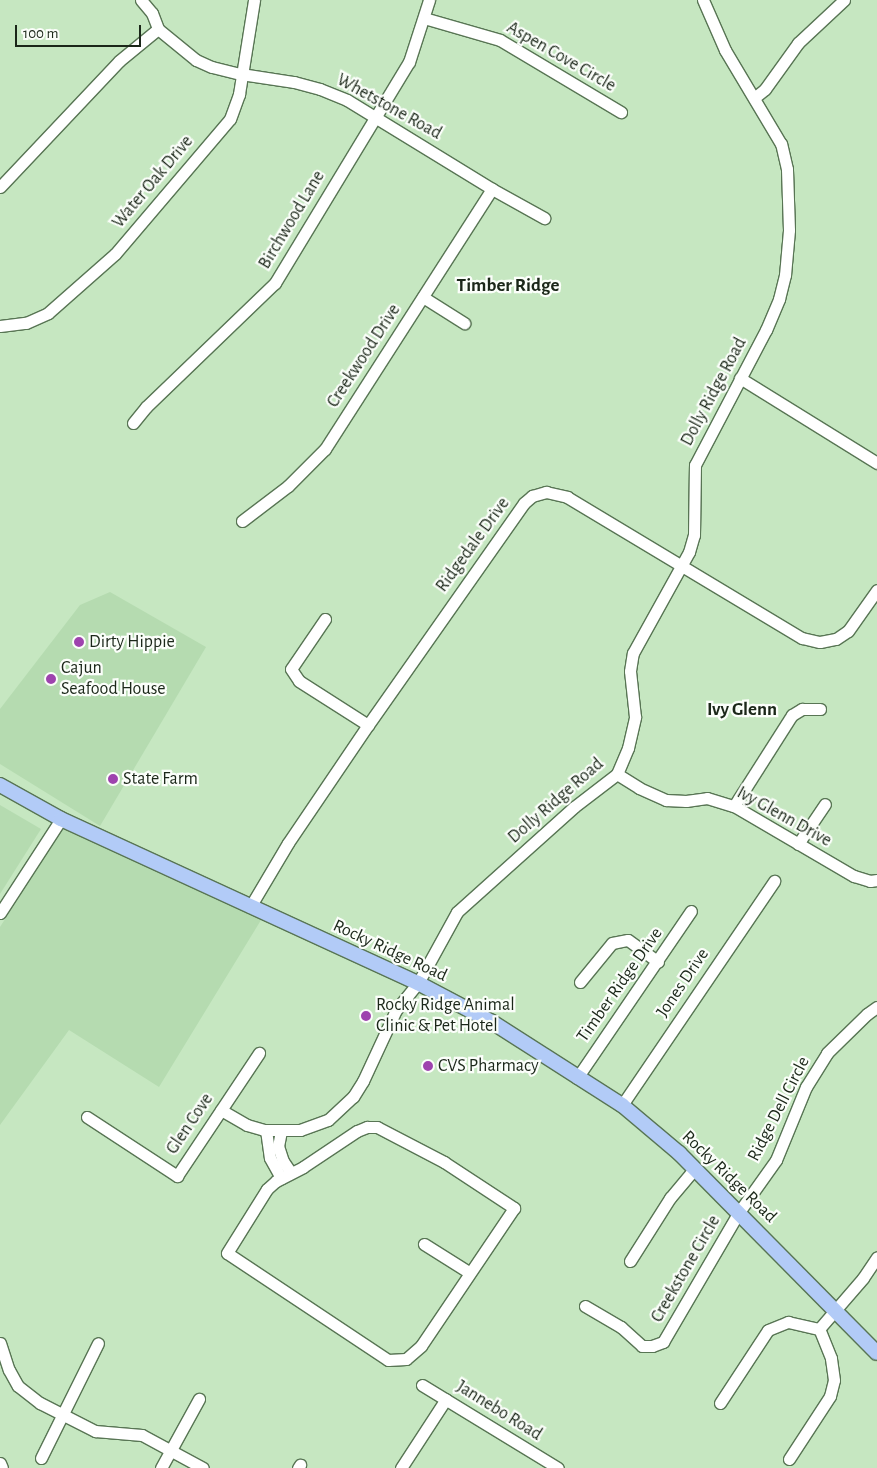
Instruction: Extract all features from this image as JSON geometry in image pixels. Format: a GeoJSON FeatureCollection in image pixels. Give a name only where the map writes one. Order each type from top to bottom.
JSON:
{"type":"FeatureCollection","features":[{"type":"Feature","properties":{"kind":"main road","name":"Rocky Ridge Road"},"geometry":{"type":"LineString","coordinates":[[0,785],[61,819],[418,983],[492,1022],[622,1105],[694,1168],[877,1354]]}},
{"type":"Feature","properties":{"kind":"street","name":"Whetstone Road"},"geometry":{"type":"LineString","coordinates":[[141,0],[152,13],[158,29],[196,60],[212,67],[242,74],[294,82],[320,89],[347,100],[492,189],[544,218]]}},
{"type":"Feature","properties":{"kind":"street","name":"Water Oak Drive"},"geometry":{"type":"LineString","coordinates":[[0,326],[26,323],[48,313],[115,254],[230,119],[239,94],[254,0]]}},
{"type":"Feature","properties":{"kind":"street","name":"Birchwood Lane"},"geometry":{"type":"LineString","coordinates":[[133,423],[146,407],[275,283],[374,116],[409,62],[429,0]]}},
{"type":"Feature","properties":{"kind":"street","name":"Dolly Ridge Road"},"geometry":{"type":"LineString","coordinates":[[221,1110],[247,1125],[266,1130],[300,1130],[315,1127],[328,1120],[348,1102],[363,1081],[396,1010],[418,983],[457,912],[574,807],[617,774],[628,748],[635,717],[630,671],[633,653],[689,552],[694,535],[695,465],[766,330],[779,299],[785,275],[789,230],[787,169],[781,144],[725,50],[703,0]]}},
{"type":"Feature","properties":{"kind":"street"},"geometry":{"type":"LineString","coordinates":[[754,98],[765,89],[798,43],[844,0]]}},
{"type":"Feature","properties":{"kind":"street","name":"Aspen Cove Circle"},"geometry":{"type":"LineString","coordinates":[[424,18],[500,40],[621,112]]}},
{"type":"Feature","properties":{"kind":"street"},"geometry":{"type":"LineString","coordinates":[[0,187],[119,61],[158,29]]}},
{"type":"Feature","properties":{"kind":"street","name":"Creekwood Drive"},"geometry":{"type":"LineString","coordinates":[[242,521],[288,486],[325,449],[492,189]]}},
{"type":"Feature","properties":{"kind":"street"},"geometry":{"type":"LineString","coordinates":[[423,298],[464,323]]}},
{"type":"Feature","properties":{"kind":"street"},"geometry":{"type":"LineString","coordinates":[[740,378],[877,463]]}},
{"type":"Feature","properties":{"kind":"street","name":"Ridgedale Drive"},"geometry":{"type":"LineString","coordinates":[[250,907],[288,843],[368,725],[524,503],[532,496],[546,492],[567,497],[802,638],[820,642],[836,640],[848,631],[877,590]]}},
{"type":"Feature","properties":{"kind":"street"},"geometry":{"type":"LineString","coordinates":[[325,619],[291,669],[299,681],[368,725]]}},
{"type":"Feature","properties":{"kind":"street"},"geometry":{"type":"LineString","coordinates":[[734,806],[792,716],[802,709],[820,709]]}},
{"type":"Feature","properties":{"kind":"street","name":"Ivy Glenn Drive"},"geometry":{"type":"LineString","coordinates":[[617,774],[639,788],[666,800],[686,801],[707,798],[734,806],[854,876],[870,881],[877,880]]}},
{"type":"Feature","properties":{"kind":"street"},"geometry":{"type":"LineString","coordinates":[[798,844],[825,804]]}},
{"type":"Feature","properties":{"kind":"street"},"geometry":{"type":"LineString","coordinates":[[0,913],[61,819]]}},
{"type":"Feature","properties":{"kind":"street","name":"Jones Drive"},"geometry":{"type":"LineString","coordinates":[[622,1105],[774,881]]}},
{"type":"Feature","properties":{"kind":"street","name":"Timber Ridge Drive"},"geometry":{"type":"LineString","coordinates":[[577,1078],[691,911]]}},
{"type":"Feature","properties":{"kind":"street"},"geometry":{"type":"LineString","coordinates":[[580,982],[597,958],[612,943],[628,940],[658,962]]}},
{"type":"Feature","properties":{"kind":"street","name":"Ridge Dell Circle"},"geometry":{"type":"LineString","coordinates":[[739,1212],[776,1160],[806,1087],[827,1053],[867,1014],[877,1007]]}},
{"type":"Feature","properties":{"kind":"street","name":"Glen Cove"},"geometry":{"type":"LineString","coordinates":[[87,1117],[177,1176],[259,1053]]}},
{"type":"Feature","properties":{"kind":"street"},"geometry":{"type":"LineString","coordinates":[[367,1126],[377,1127],[444,1162],[514,1208],[421,1346],[406,1359],[388,1360],[227,1254],[267,1189],[281,1178],[356,1131],[367,1126]]}},
{"type":"Feature","properties":{"kind":"street"},"geometry":{"type":"LineString","coordinates":[[266,1130],[270,1158],[281,1178]]}},
{"type":"Feature","properties":{"kind":"street"},"geometry":{"type":"LineString","coordinates":[[281,1131],[278,1146],[283,1161],[291,1173]]}},
{"type":"Feature","properties":{"kind":"street"},"geometry":{"type":"LineString","coordinates":[[630,1261],[670,1198],[694,1168]]}},
{"type":"Feature","properties":{"kind":"street","name":"Creekstone Circle"},"geometry":{"type":"LineString","coordinates":[[585,1306],[621,1327],[642,1346],[652,1346],[663,1342],[739,1212]]}},
{"type":"Feature","properties":{"kind":"street"},"geometry":{"type":"LineString","coordinates":[[424,1244],[470,1273]]}},
{"type":"Feature","properties":{"kind":"street"},"geometry":{"type":"LineString","coordinates":[[819,1329],[836,1311],[877,1257]]}},
{"type":"Feature","properties":{"kind":"street"},"geometry":{"type":"LineString","coordinates":[[720,1403],[768,1330],[788,1322],[819,1329]]}},
{"type":"Feature","properties":{"kind":"street"},"geometry":{"type":"LineString","coordinates":[[789,1459],[830,1396],[834,1380],[831,1358],[819,1329]]}},
{"type":"Feature","properties":{"kind":"street"},"geometry":{"type":"LineString","coordinates":[[0,1343],[9,1370],[18,1386],[40,1403],[95,1431],[142,1435],[203,1468]]}},
{"type":"Feature","properties":{"kind":"street"},"geometry":{"type":"LineString","coordinates":[[41,1458],[98,1343]]}},
{"type":"Feature","properties":{"kind":"street","name":"Jannebo Road"},"geometry":{"type":"LineString","coordinates":[[422,1385],[558,1468]]}},
{"type":"Feature","properties":{"kind":"street"},"geometry":{"type":"LineString","coordinates":[[161,1468],[199,1399]]}},
{"type":"Feature","properties":{"kind":"street"},"geometry":{"type":"LineString","coordinates":[[401,1468],[446,1399]]}},
{"type":"Feature","properties":{"kind":"street"},"geometry":{"type":"LineString","coordinates":[[0,1463],[2,1468]]}},
{"type":"Feature","properties":{"kind":"shaded area"},"geometry":{"type":"Polygon","coordinates":[[[110,592],[206,647],[100,826],[0,764],[0,709],[80,605],[110,592]]]}},
{"type":"Feature","properties":{"kind":"shaded area"},"geometry":{"type":"Polygon","coordinates":[[[0,805],[41,829],[0,894],[0,805]]]}},
{"type":"Feature","properties":{"kind":"shaded area"},"geometry":{"type":"Polygon","coordinates":[[[63,829],[261,920],[159,1087],[69,1030],[0,1125],[0,927],[63,829]]]}},
{"type":"Feature","properties":{"kind":"place","name":"Dirty Hippie"},"geometry":{"type":"Point","coordinates":[79,642]}},
{"type":"Feature","properties":{"kind":"place","name":"Cajun Seafood House"},"geometry":{"type":"Point","coordinates":[51,679]}},
{"type":"Feature","properties":{"kind":"place","name":"State Farm"},"geometry":{"type":"Point","coordinates":[113,779]}},
{"type":"Feature","properties":{"kind":"place","name":"Rocky Ridge Animal Clinic & Pet Hotel"},"geometry":{"type":"Point","coordinates":[366,1016]}},
{"type":"Feature","properties":{"kind":"place","name":"CVS Pharmacy"},"geometry":{"type":"Point","coordinates":[428,1066]}},
{"type":"Feature","properties":{"kind":"district","name":"Timber Ridge"},"geometry":{"type":"Point","coordinates":[508,286]}},
{"type":"Feature","properties":{"kind":"district","name":"Ivy Glenn"},"geometry":{"type":"Point","coordinates":[742,710]}}]}
